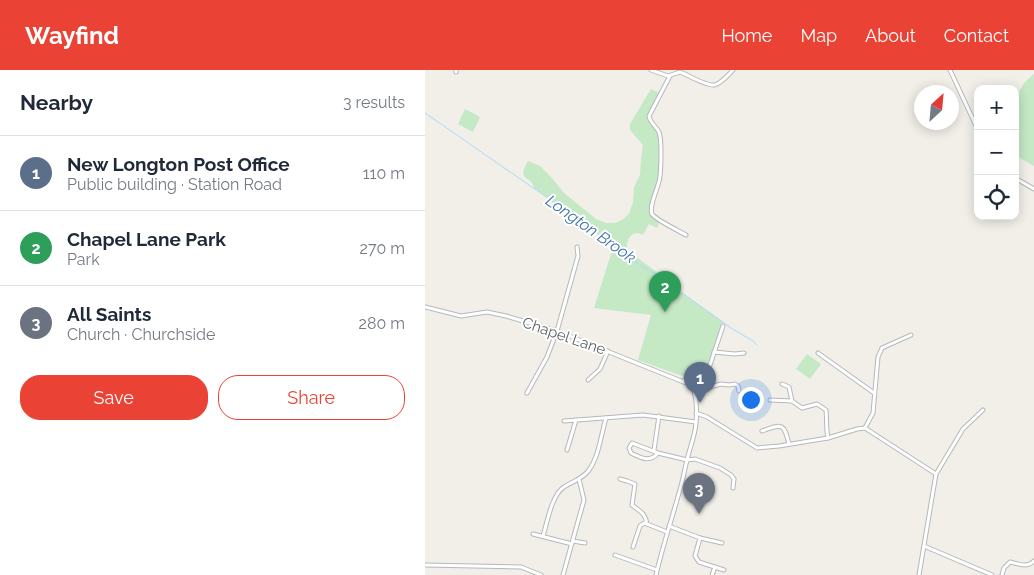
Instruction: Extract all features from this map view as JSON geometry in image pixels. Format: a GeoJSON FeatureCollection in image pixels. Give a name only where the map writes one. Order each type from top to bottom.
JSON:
{"type":"FeatureCollection","features":[{"type":"Feature","properties":{"kind":"street"},"geometry":{"type":"LineString","coordinates":[[651,70],[668,76],[672,73],[680,72],[714,85],[719,83],[733,70]]}},
{"type":"Feature","properties":{"kind":"street"},"geometry":{"type":"LineString","coordinates":[[950,70],[974,121]]}},
{"type":"Feature","properties":{"kind":"street"},"geometry":{"type":"LineString","coordinates":[[672,73],[649,116],[652,124],[658,130],[660,146],[660,177],[652,203],[652,211],[653,216],[686,235]]}},
{"type":"Feature","properties":{"kind":"street"},"geometry":{"type":"LineString","coordinates":[[1019,180],[1034,189]]}},
{"type":"Feature","properties":{"kind":"street"},"geometry":{"type":"LineString","coordinates":[[527,394],[547,356],[557,331],[578,256],[577,248]]}},
{"type":"Feature","properties":{"kind":"street","name":"Chapel Lane"},"geometry":{"type":"LineString","coordinates":[[425,307],[461,316],[487,312],[557,331],[691,385],[695,391]]}},
{"type":"Feature","properties":{"kind":"street"},"geometry":{"type":"LineString","coordinates":[[684,382],[689,373],[710,365],[723,326]]}},
{"type":"Feature","properties":{"kind":"street"},"geometry":{"type":"LineString","coordinates":[[865,428],[873,413],[878,357],[882,348],[911,334]]}},
{"type":"Feature","properties":{"kind":"street"},"geometry":{"type":"LineString","coordinates":[[588,380],[600,368],[608,351]]}},
{"type":"Feature","properties":{"kind":"street"},"geometry":{"type":"LineString","coordinates":[[714,352],[744,353]]}},
{"type":"Feature","properties":{"kind":"street"},"geometry":{"type":"LineString","coordinates":[[818,353],[875,393]]}},
{"type":"Feature","properties":{"kind":"street"},"geometry":{"type":"LineString","coordinates":[[656,575],[693,440],[696,422],[695,391],[721,384],[735,384],[738,386],[739,391]]}},
{"type":"Feature","properties":{"kind":"street"},"geometry":{"type":"LineString","coordinates":[[781,384],[789,387],[792,401]]}},
{"type":"Feature","properties":{"kind":"street"},"geometry":{"type":"LineString","coordinates":[[770,400],[792,401],[802,408],[817,404],[826,410],[828,438]]}},
{"type":"Feature","properties":{"kind":"street"},"geometry":{"type":"LineString","coordinates":[[919,575],[936,474],[963,429],[983,410]]}},
{"type":"Feature","properties":{"kind":"street"},"geometry":{"type":"LineString","coordinates":[[696,413],[707,417],[757,448],[828,438],[865,428],[936,474]]}},
{"type":"Feature","properties":{"kind":"street"},"geometry":{"type":"LineString","coordinates":[[564,421],[643,415],[696,422]]}},
{"type":"Feature","properties":{"kind":"street"},"geometry":{"type":"LineString","coordinates":[[654,450],[659,416]]}},
{"type":"Feature","properties":{"kind":"street"},"geometry":{"type":"LineString","coordinates":[[543,536],[557,494],[563,487],[588,473],[594,462],[605,418]]}},
{"type":"Feature","properties":{"kind":"street"},"geometry":{"type":"LineString","coordinates":[[567,450],[576,420]]}},
{"type":"Feature","properties":{"kind":"street"},"geometry":{"type":"LineString","coordinates":[[763,430],[780,426],[784,428],[789,444]]}},
{"type":"Feature","properties":{"kind":"street"},"geometry":{"type":"LineString","coordinates":[[659,452],[655,457],[645,460],[631,454],[629,448],[632,443],[687,460],[695,459],[720,468],[734,479],[733,488]]}},
{"type":"Feature","properties":{"kind":"street"},"geometry":{"type":"LineString","coordinates":[[563,575],[584,500],[579,479]]}},
{"type":"Feature","properties":{"kind":"street"},"geometry":{"type":"LineString","coordinates":[[620,480],[635,484],[632,505],[642,512],[647,524]]}},
{"type":"Feature","properties":{"kind":"street"},"geometry":{"type":"LineString","coordinates":[[633,547],[640,526],[644,523],[667,532]]}},
{"type":"Feature","properties":{"kind":"street"},"geometry":{"type":"LineString","coordinates":[[669,526],[700,538],[722,543]]}},
{"type":"Feature","properties":{"kind":"street"},"geometry":{"type":"LineString","coordinates":[[533,534],[585,543]]}},
{"type":"Feature","properties":{"kind":"street"},"geometry":{"type":"LineString","coordinates":[[700,538],[695,556],[699,562],[724,570]]}},
{"type":"Feature","properties":{"kind":"street"},"geometry":{"type":"LineString","coordinates":[[924,546],[991,575]]}},
{"type":"Feature","properties":{"kind":"street"},"geometry":{"type":"LineString","coordinates":[[615,555],[657,570]]}},
{"type":"Feature","properties":{"kind":"street"},"geometry":{"type":"LineString","coordinates":[[1002,575],[1004,568],[1010,562],[1025,566],[1030,565],[1034,561]]}},
{"type":"Feature","properties":{"kind":"street"},"geometry":{"type":"LineString","coordinates":[[425,565],[521,567],[541,575]]}},
{"type":"Feature","properties":{"kind":"street"},"geometry":{"type":"LineString","coordinates":[[712,575],[715,567]]}},
{"type":"Feature","properties":{"kind":"green space"},"geometry":{"type":"Polygon","coordinates":[[[1034,74],[1034,166],[1019,157],[1019,92],[1024,83],[1034,74]]]}},
{"type":"Feature","properties":{"kind":"green space"},"geometry":{"type":"Polygon","coordinates":[[[651,89],[659,93],[648,115],[649,121],[659,137],[659,177],[650,209],[659,223],[657,228],[649,224],[643,235],[636,233],[630,236],[627,250],[670,282],[669,284],[638,263],[722,321],[723,326],[710,365],[682,376],[638,360],[651,315],[594,308],[611,254],[616,248],[625,253],[534,188],[523,172],[528,161],[540,166],[564,193],[596,219],[606,223],[615,223],[622,220],[629,214],[633,202],[634,187],[640,175],[643,145],[630,130],[630,124],[651,89]]]}},
{"type":"Feature","properties":{"kind":"green space"},"geometry":{"type":"Polygon","coordinates":[[[465,109],[480,117],[473,132],[458,124],[465,109]]]}},
{"type":"Feature","properties":{"kind":"green space"},"geometry":{"type":"Polygon","coordinates":[[[807,354],[821,364],[810,379],[796,369],[807,354]]]}},
{"type":"Feature","properties":{"kind":"waterway","name":"Longton Brook"},"geometry":{"type":"LineString","coordinates":[[425,113],[757,345]]}},
{"type":"Feature","properties":{"kind":"place","name":"Chapel Lane Park"},"geometry":{"type":"Point","coordinates":[665,312]}},
{"type":"Feature","properties":{"kind":"place","name":"New Longton Post Office"},"geometry":{"type":"Point","coordinates":[700,403]}},
{"type":"Feature","properties":{"kind":"place","name":"All Saints"},"geometry":{"type":"Point","coordinates":[699,514]}}]}
